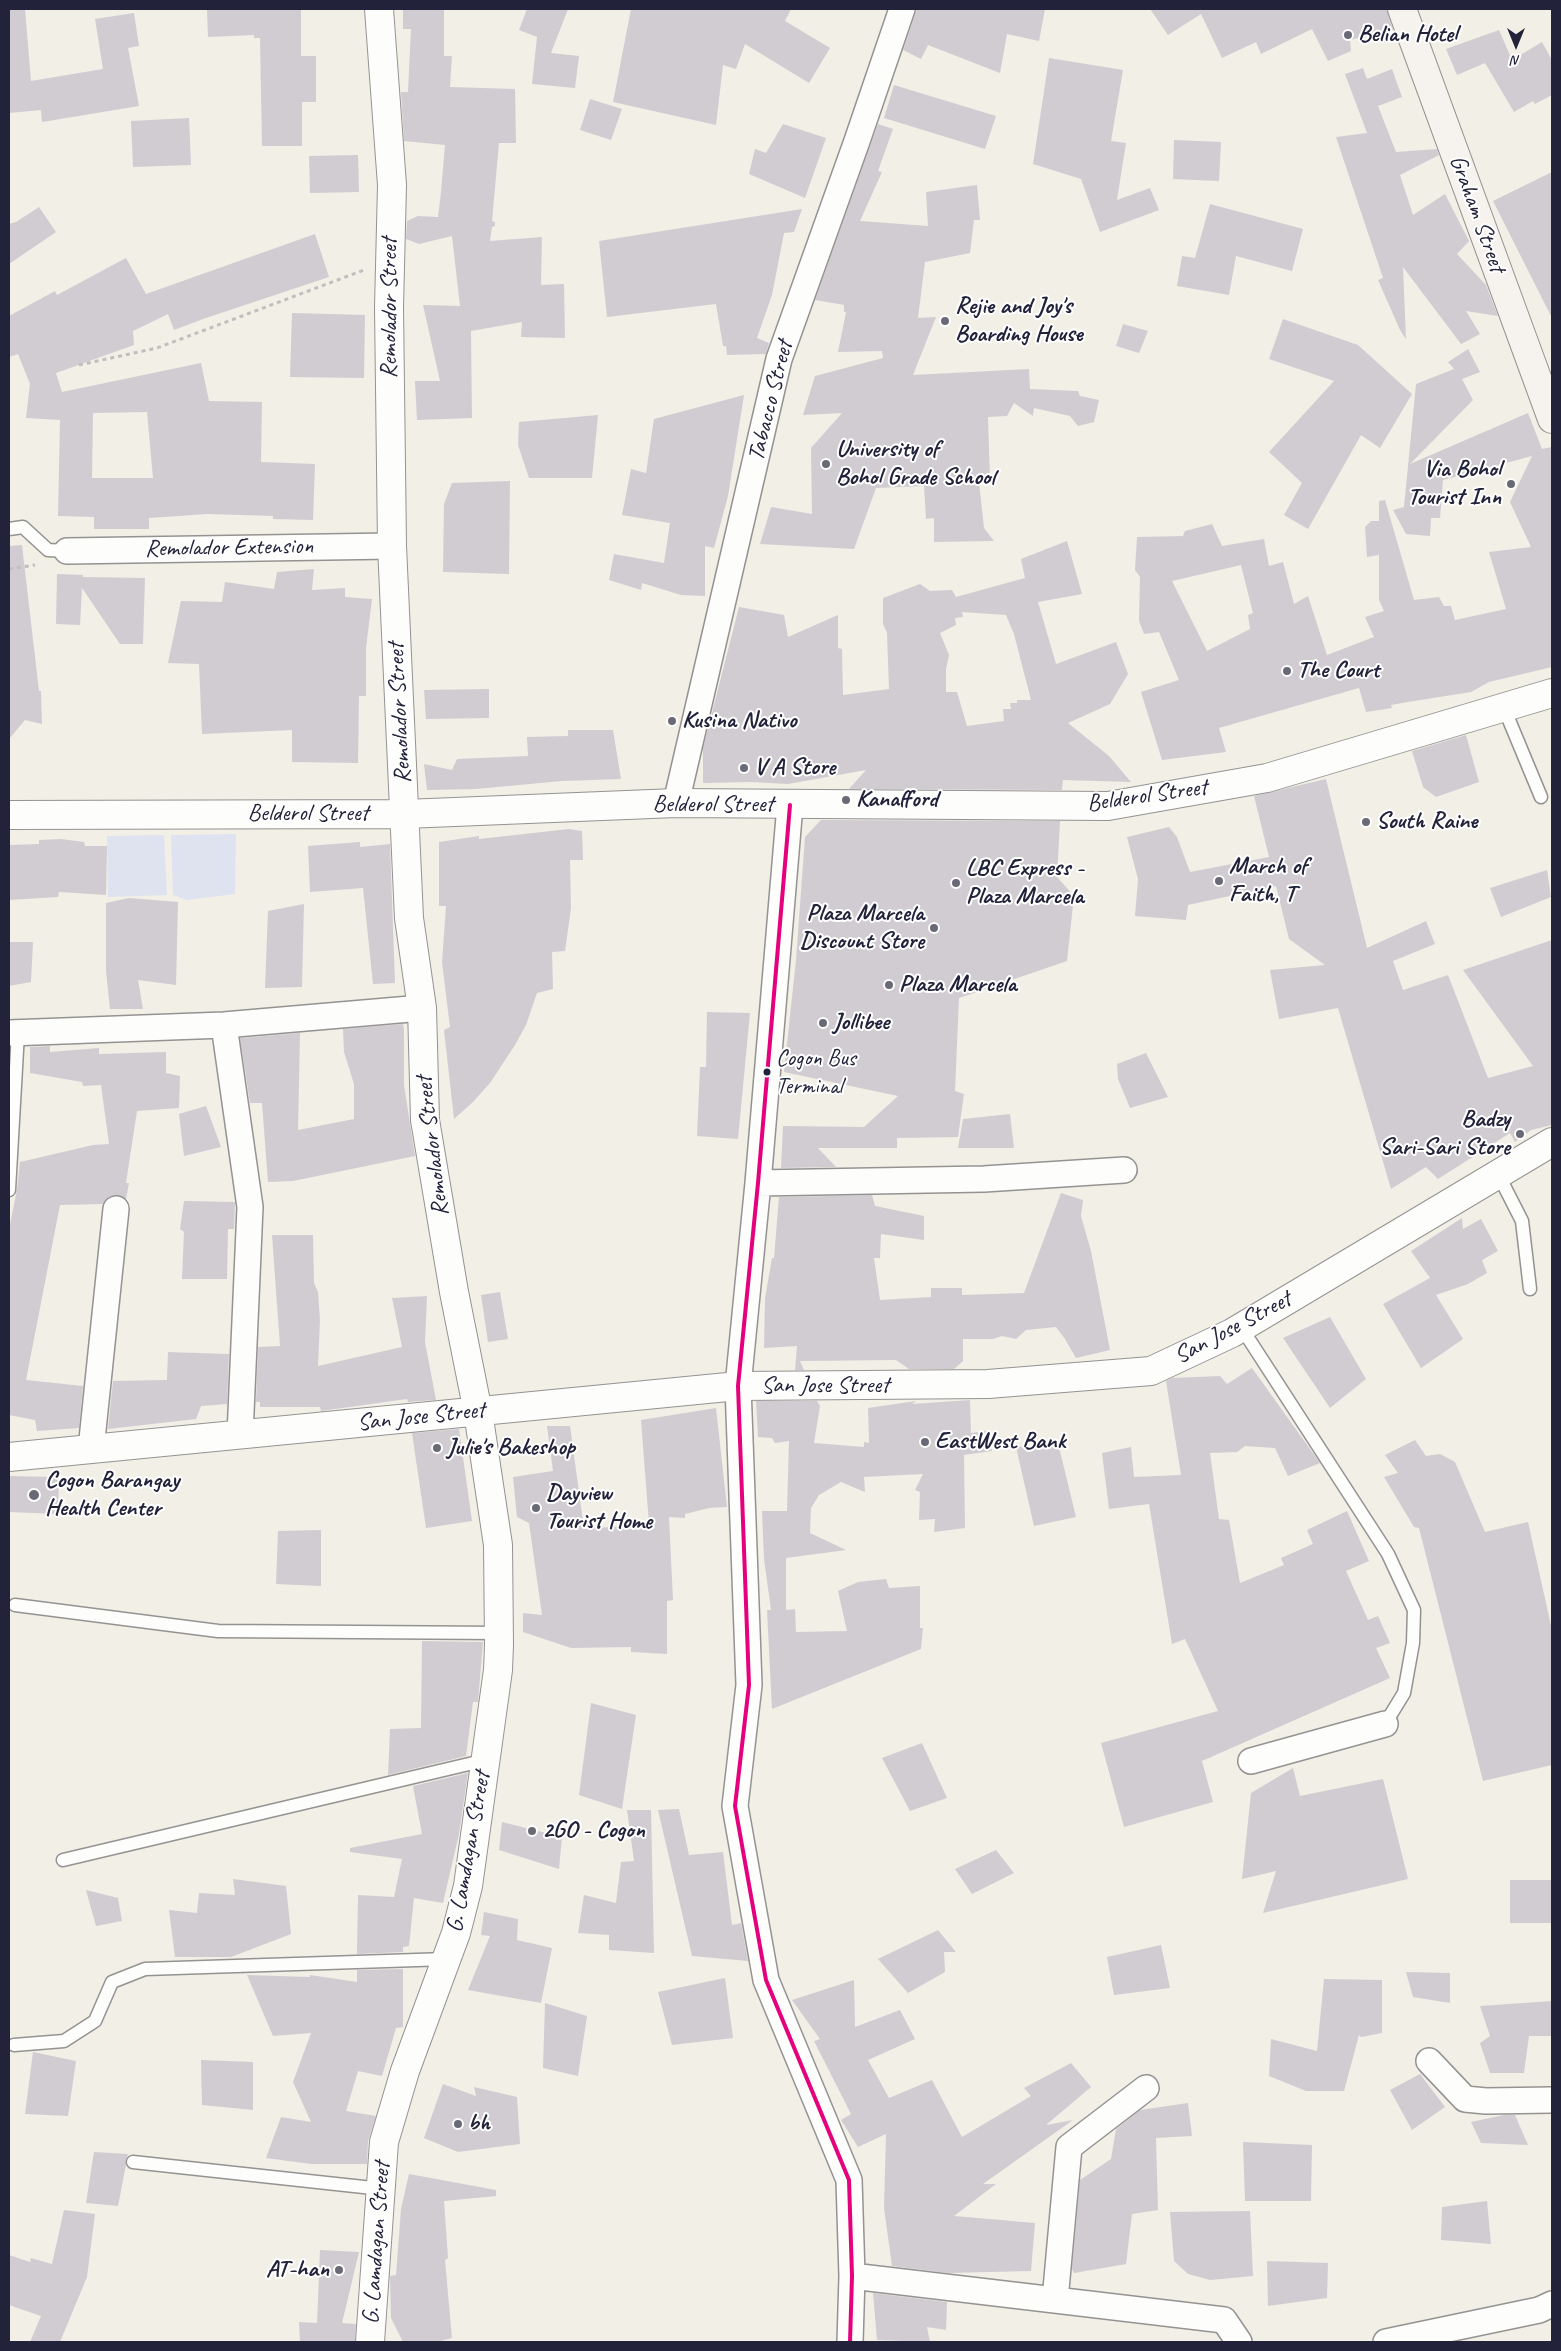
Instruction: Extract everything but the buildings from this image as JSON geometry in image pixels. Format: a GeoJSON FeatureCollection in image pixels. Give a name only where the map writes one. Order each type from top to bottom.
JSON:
{"type":"FeatureCollection","features":[{"type":"Feature","properties":{"kind":"main road","name":"Graham Street"},"geometry":{"type":"LineString","coordinates":[[1402,9],[1552,420]]}},
{"type":"Feature","properties":{"kind":"street","name":"Remolador Street"},"geometry":{"type":"LineString","coordinates":[[379,9],[392,185],[389,307],[392,546],[408,918],[422,1008],[425,1120],[454,1292],[478,1412]]}},
{"type":"Feature","properties":{"kind":"street","name":"Tabacco Street"},"geometry":{"type":"LineString","coordinates":[[676,804],[779,358],[860,133],[902,9]]}},
{"type":"Feature","properties":{"kind":"street","name":"Remolador Extension"},"geometry":{"type":"LineString","coordinates":[[67,551],[392,546]]}},
{"type":"Feature","properties":{"kind":"street","name":"Belderol Street"},"geometry":{"type":"LineString","coordinates":[[9,814],[405,814],[676,804],[1108,806],[1267,778],[1552,693]]}},
{"type":"Feature","properties":{"kind":"street"},"geometry":{"type":"LineString","coordinates":[[790,805],[758,1183],[738,1386],[749,1685],[735,1806],[766,1980],[849,2180],[852,2276],[850,2342]]}},
{"type":"Feature","properties":{"kind":"street"},"geometry":{"type":"LineString","coordinates":[[13,1033],[224,1025],[422,1008]]}},
{"type":"Feature","properties":{"kind":"street"},"geometry":{"type":"LineString","coordinates":[[224,1025],[250,1207],[240,1434]]}},
{"type":"Feature","properties":{"kind":"street","name":"San Jose Street"},"geometry":{"type":"LineString","coordinates":[[9,1457],[738,1386],[988,1384],[1151,1372],[1241,1327],[1552,1142]]}},
{"type":"Feature","properties":{"kind":"street"},"geometry":{"type":"LineString","coordinates":[[758,1183],[984,1179],[1124,1170]]}},
{"type":"Feature","properties":{"kind":"street"},"geometry":{"type":"LineString","coordinates":[[91,1449],[116,1209]]}},
{"type":"Feature","properties":{"kind":"street","name":"G. Lamdagan Street"},"geometry":{"type":"LineString","coordinates":[[370,2342],[384,2142],[405,2071],[447,1959],[468,1886],[498,1670],[498,1545],[478,1412]]}},
{"type":"Feature","properties":{"kind":"street"},"geometry":{"type":"LineString","coordinates":[[1251,1761],[1385,1724]]}},
{"type":"Feature","properties":{"kind":"street"},"geometry":{"type":"LineString","coordinates":[[1429,2061],[1465,2099],[1486,2102],[1552,2100]]}},
{"type":"Feature","properties":{"kind":"street"},"geometry":{"type":"LineString","coordinates":[[1055,2300],[1069,2147],[1146,2088]]}},
{"type":"Feature","properties":{"kind":"street"},"geometry":{"type":"LineString","coordinates":[[852,2276],[1224,2320],[1239,2342]]}},
{"type":"Feature","properties":{"kind":"street"},"geometry":{"type":"LineString","coordinates":[[1386,2342],[1539,2310],[1552,2304]]}},
{"type":"Feature","properties":{"kind":"lane"},"geometry":{"type":"LineString","coordinates":[[9,529],[23,528],[48,550],[67,551]]}},
{"type":"Feature","properties":{"kind":"lane"},"geometry":{"type":"LineString","coordinates":[[1504,708],[1540,797]]}},
{"type":"Feature","properties":{"kind":"lane"},"geometry":{"type":"LineString","coordinates":[[9,1190],[13,1033]]}},
{"type":"Feature","properties":{"kind":"lane"},"geometry":{"type":"LineString","coordinates":[[1498,1174],[1522,1221],[1530,1289]]}},
{"type":"Feature","properties":{"kind":"lane"},"geometry":{"type":"LineString","coordinates":[[1241,1327],[1388,1554],[1414,1610],[1413,1643],[1404,1693],[1385,1724]]}},
{"type":"Feature","properties":{"kind":"lane"},"geometry":{"type":"LineString","coordinates":[[15,1605],[218,1632],[498,1633]]}},
{"type":"Feature","properties":{"kind":"lane"},"geometry":{"type":"LineString","coordinates":[[63,1860],[486,1760]]}},
{"type":"Feature","properties":{"kind":"lane"},"geometry":{"type":"LineString","coordinates":[[14,2045],[64,2041],[95,2021],[112,1982],[144,1969],[447,1959]]}},
{"type":"Feature","properties":{"kind":"lane"},"geometry":{"type":"LineString","coordinates":[[133,2162],[382,2189]]}},
{"type":"Feature","properties":{"kind":"path"},"geometry":{"type":"LineString","coordinates":[[79,365],[156,348],[390,260]]}},
{"type":"Feature","properties":{"kind":"shaded area"},"geometry":{"type":"Polygon","coordinates":[[[236,834],[235,894],[187,900],[173,895],[171,835],[236,834]]]}},
{"type":"Feature","properties":{"kind":"shaded area"},"geometry":{"type":"Polygon","coordinates":[[[164,835],[167,895],[108,897],[107,836],[164,835]]]}},
{"type":"Feature","properties":{"kind":"transit line"},"geometry":{"type":"LineString","coordinates":[[790,805],[758,1183],[738,1386],[749,1685],[735,1806],[766,1980],[849,2180],[852,2276],[850,2342]]}},
{"type":"Feature","properties":{"kind":"place","name":"Belian Hotel"},"geometry":{"type":"Point","coordinates":[1348,35]}},
{"type":"Feature","properties":{"kind":"place","name":"Rejie and Joy's Boarding House"},"geometry":{"type":"Point","coordinates":[945,321]}},
{"type":"Feature","properties":{"kind":"place","name":"University of Bohol Grade School"},"geometry":{"type":"Point","coordinates":[826,464]}},
{"type":"Feature","properties":{"kind":"place","name":"Via Bohol Tourist Inn"},"geometry":{"type":"Point","coordinates":[1511,484]}},
{"type":"Feature","properties":{"kind":"place","name":"The Court"},"geometry":{"type":"Point","coordinates":[1287,671]}},
{"type":"Feature","properties":{"kind":"place","name":"Kusina Nativo"},"geometry":{"type":"Point","coordinates":[672,721]}},
{"type":"Feature","properties":{"kind":"place","name":"V A Store"},"geometry":{"type":"Point","coordinates":[744,768]}},
{"type":"Feature","properties":{"kind":"place","name":"Kanafford"},"geometry":{"type":"Point","coordinates":[846,800]}},
{"type":"Feature","properties":{"kind":"place","name":"South Raine"},"geometry":{"type":"Point","coordinates":[1366,822]}},
{"type":"Feature","properties":{"kind":"place","name":"March of Faith, T"},"geometry":{"type":"Point","coordinates":[1219,881]}},
{"type":"Feature","properties":{"kind":"place","name":"LBC Express - Plaza Marcela"},"geometry":{"type":"Point","coordinates":[956,883]}},
{"type":"Feature","properties":{"kind":"place","name":"Plaza Marcela Discount Store"},"geometry":{"type":"Point","coordinates":[934,928]}},
{"type":"Feature","properties":{"kind":"place","name":"Plaza Marcela"},"geometry":{"type":"Point","coordinates":[889,985]}},
{"type":"Feature","properties":{"kind":"place","name":"Jollibee"},"geometry":{"type":"Point","coordinates":[823,1023]}},
{"type":"Feature","properties":{"kind":"place","name":"Cogon Bus Terminal"},"geometry":{"type":"Point","coordinates":[767,1072]}},
{"type":"Feature","properties":{"kind":"place","name":"Badzy Sari-Sari Store"},"geometry":{"type":"Point","coordinates":[1520,1134]}},
{"type":"Feature","properties":{"kind":"place","name":"EastWest Bank"},"geometry":{"type":"Point","coordinates":[925,1442]}},
{"type":"Feature","properties":{"kind":"place","name":"Julie's Bakeshop"},"geometry":{"type":"Point","coordinates":[437,1448]}},
{"type":"Feature","properties":{"kind":"place","name":"Cogon Barangay Health Center"},"geometry":{"type":"Point","coordinates":[34,1495]}},
{"type":"Feature","properties":{"kind":"place","name":"Dayview Tourist Home"},"geometry":{"type":"Point","coordinates":[536,1508]}},
{"type":"Feature","properties":{"kind":"place","name":"2GO - Cogon"},"geometry":{"type":"Point","coordinates":[532,1831]}},
{"type":"Feature","properties":{"kind":"place","name":"bh"},"geometry":{"type":"Point","coordinates":[458,2124]}},
{"type":"Feature","properties":{"kind":"place","name":"AT-han"},"geometry":{"type":"Point","coordinates":[339,2270]}}]}
